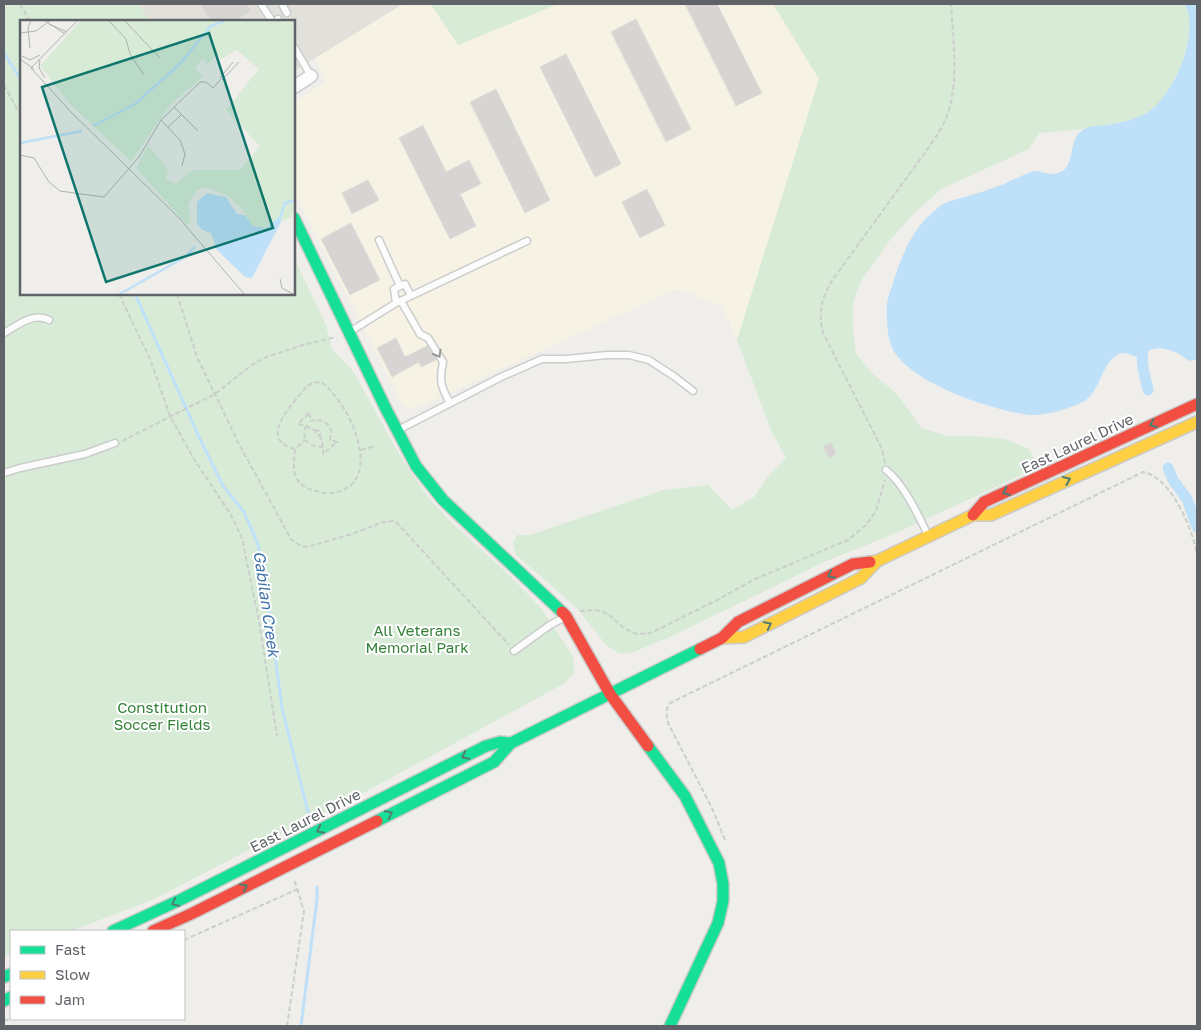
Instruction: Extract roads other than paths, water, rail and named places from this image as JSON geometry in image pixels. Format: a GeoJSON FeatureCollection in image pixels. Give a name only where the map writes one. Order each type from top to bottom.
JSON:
{"type":"FeatureCollection","features":[{"type":"Feature","properties":{"kind":"main road"},"geometry":{"type":"LineString","coordinates":[[295,220],[416,466],[442,500],[486,543],[548,597],[566,616],[610,694],[685,796],[719,863],[723,884],[723,901],[718,924],[670,1026]]}},
{"type":"Feature","properties":{"kind":"main road","name":"East Laurel Drive"},"geometry":{"type":"LineString","coordinates":[[155,930],[494,762],[511,743],[722,638],[738,622],[853,564],[877,561],[973,515],[984,502],[1197,404]]}},
{"type":"Feature","properties":{"kind":"main road","name":"East Laurel Drive"},"geometry":{"type":"LineString","coordinates":[[973,515],[990,515],[1197,422]]}},
{"type":"Feature","properties":{"kind":"main road","name":"East Laurel Drive"},"geometry":{"type":"LineString","coordinates":[[722,638],[744,637],[861,578],[877,561]]}},
{"type":"Feature","properties":{"kind":"main road","name":"East Laurel Drive"},"geometry":{"type":"LineString","coordinates":[[115,930],[182,899],[486,746],[500,742],[511,743]]}},
{"type":"Feature","properties":{"kind":"street"},"geometry":{"type":"LineString","coordinates":[[295,87],[311,76]]}},
{"type":"Feature","properties":{"kind":"lane"},"geometry":{"type":"LineString","coordinates":[[261,4],[276,20]]}},
{"type":"Feature","properties":{"kind":"lane"},"geometry":{"type":"LineString","coordinates":[[282,4],[287,12]]}},
{"type":"Feature","properties":{"kind":"lane"},"geometry":{"type":"LineString","coordinates":[[295,49],[311,76]]}},
{"type":"Feature","properties":{"kind":"lane"},"geometry":{"type":"LineString","coordinates":[[379,240],[400,286]]}},
{"type":"Feature","properties":{"kind":"lane"},"geometry":{"type":"LineString","coordinates":[[350,332],[398,302],[527,241]]}},
{"type":"Feature","properties":{"kind":"lane"},"geometry":{"type":"LineString","coordinates":[[411,296],[405,284],[394,289],[398,302],[420,334],[428,338],[443,362],[440,376],[442,389],[450,403]]}},
{"type":"Feature","properties":{"kind":"lane"},"geometry":{"type":"LineString","coordinates":[[4,333],[34,317],[40,316],[49,320]]}},
{"type":"Feature","properties":{"kind":"lane"},"geometry":{"type":"LineString","coordinates":[[397,430],[501,377],[542,359],[629,355],[649,360],[693,391]]}},
{"type":"Feature","properties":{"kind":"lane"},"geometry":{"type":"LineString","coordinates":[[4,473],[85,454],[115,443]]}},
{"type":"Feature","properties":{"kind":"lane"},"geometry":{"type":"LineString","coordinates":[[886,470],[893,475],[929,536]]}},
{"type":"Feature","properties":{"kind":"lane"},"geometry":{"type":"LineString","coordinates":[[514,651],[550,624],[566,616]]}},
{"type":"Feature","properties":{"kind":"water"},"geometry":{"type":"Polygon","coordinates":[[[1185,4],[1197,4],[1197,359],[1189,361],[1177,353],[1158,348],[1138,357],[1126,353],[1119,354],[1107,365],[1094,391],[1086,400],[1067,409],[1036,415],[995,408],[974,401],[931,382],[913,371],[899,358],[891,345],[888,330],[887,304],[901,259],[919,226],[947,202],[994,188],[1034,171],[1055,174],[1064,170],[1070,160],[1076,136],[1080,132],[1090,127],[1130,120],[1143,115],[1154,107],[1164,96],[1181,66],[1189,32],[1189,17],[1185,4]]]}},
{"type":"Feature","properties":{"kind":"waterway","name":"Gabilan Creek"},"geometry":{"type":"LineString","coordinates":[[4,53],[20,78]]}},
{"type":"Feature","properties":{"kind":"waterway","name":"Gabilan Creek"},"geometry":{"type":"LineString","coordinates":[[135,295],[223,486],[244,512],[258,544],[282,708],[310,820]]}},
{"type":"Feature","properties":{"kind":"waterway"},"geometry":{"type":"LineString","coordinates":[[1146,342],[1142,360],[1148,390]]}},
{"type":"Feature","properties":{"kind":"waterway"},"geometry":{"type":"LineString","coordinates":[[1168,468],[1173,480],[1187,499],[1197,527]]}},
{"type":"Feature","properties":{"kind":"waterway","name":"Gabilan Creek"},"geometry":{"type":"LineString","coordinates":[[301,1026],[317,887]]}},
{"type":"Feature","properties":{"kind":"park label","name":"All Veterans Memorial Park"},"geometry":{"type":"Point","coordinates":[417,638]}},
{"type":"Feature","properties":{"kind":"park label","name":"Constitution Soccer Fields"},"geometry":{"type":"Point","coordinates":[162,716]}}]}
